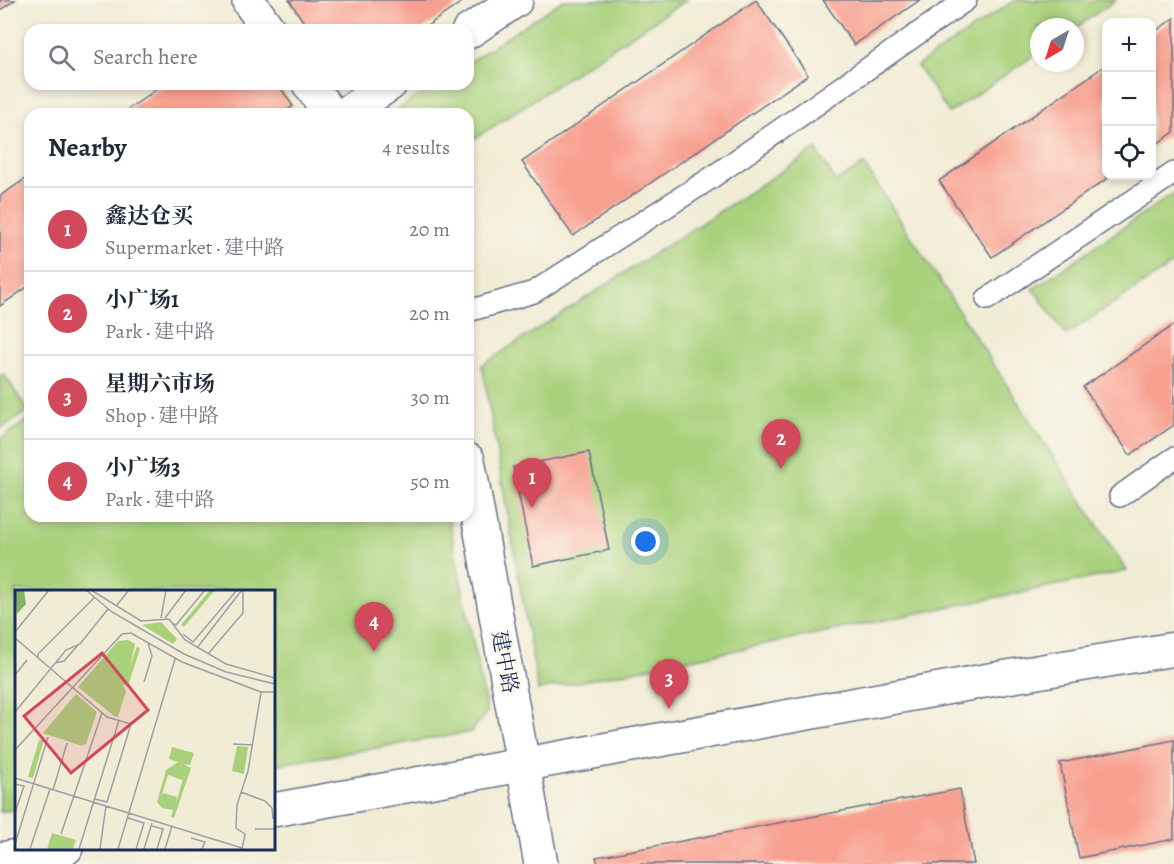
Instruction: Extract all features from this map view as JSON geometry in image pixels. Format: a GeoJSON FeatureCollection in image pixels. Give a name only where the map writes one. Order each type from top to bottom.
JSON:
{"type":"FeatureCollection","features":[{"type":"Feature","properties":{"kind":"street"},"geometry":{"type":"LineString","coordinates":[[474,28],[516,0]]}},
{"type":"Feature","properties":{"kind":"street"},"geometry":{"type":"LineString","coordinates":[[251,1],[265,24]]}},
{"type":"Feature","properties":{"kind":"street"},"geometry":{"type":"LineString","coordinates":[[313,90],[327,108]]}},
{"type":"Feature","properties":{"kind":"street"},"geometry":{"type":"LineString","coordinates":[[354,108],[381,90]]}},
{"type":"Feature","properties":{"kind":"street","name":"建中路"},"geometry":{"type":"LineString","coordinates":[[474,493],[542,864]]}},
{"type":"Feature","properties":{"kind":"street"},"geometry":{"type":"LineString","coordinates":[[274,810],[1174,649]]}},
{"type":"Feature","properties":{"kind":"street"},"geometry":{"type":"LineString","coordinates":[[0,860],[60,849]]}},
{"type":"Feature","properties":{"kind":"lane"},"geometry":{"type":"LineString","coordinates":[[474,309],[534,292],[711,178],[966,0]]}},
{"type":"Feature","properties":{"kind":"lane"},"geometry":{"type":"LineString","coordinates":[[987,299],[1174,172]]}},
{"type":"Feature","properties":{"kind":"lane"},"geometry":{"type":"LineString","coordinates":[[1120,496],[1174,459]]}},
{"type":"Feature","properties":{"kind":"green space"},"geometry":{"type":"Polygon","coordinates":[[[563,0],[686,0],[474,139],[474,108],[400,108],[427,90],[474,90],[474,59],[563,0]]]}},
{"type":"Feature","properties":{"kind":"green space"},"geometry":{"type":"Polygon","coordinates":[[[1015,0],[1116,0],[1084,22],[1084,18],[1030,18],[1030,58],[949,113],[917,66],[1015,0]]]}},
{"type":"Feature","properties":{"kind":"green space"},"geometry":{"type":"Polygon","coordinates":[[[816,149],[836,182],[864,164],[1127,571],[538,690],[482,365],[816,149]]]}},
{"type":"Feature","properties":{"kind":"green space"},"geometry":{"type":"Polygon","coordinates":[[[1174,193],[1174,263],[1066,335],[1033,289],[1174,193]]]}},
{"type":"Feature","properties":{"kind":"green space"},"geometry":{"type":"Polygon","coordinates":[[[4,374],[24,405],[24,414],[0,429],[0,376],[4,374]]]}},
{"type":"Feature","properties":{"kind":"green space"},"geometry":{"type":"Polygon","coordinates":[[[24,423],[24,522],[449,522],[487,712],[471,732],[274,765],[274,590],[15,590],[15,809],[0,812],[0,439],[24,423]]]}},
{"type":"Feature","properties":{"kind":"building"},"geometry":{"type":"Polygon","coordinates":[[[0,0],[15,0],[0,10],[0,0]]]}},
{"type":"Feature","properties":{"kind":"building"},"geometry":{"type":"Polygon","coordinates":[[[289,0],[465,0],[430,24],[305,24],[289,0]]]}},
{"type":"Feature","properties":{"kind":"building"},"geometry":{"type":"Polygon","coordinates":[[[756,0],[808,75],[573,236],[522,162],[756,0]]]}},
{"type":"Feature","properties":{"kind":"building"},"geometry":{"type":"Polygon","coordinates":[[[823,0],[920,0],[854,45],[823,0]]]}},
{"type":"Feature","properties":{"kind":"building"},"geometry":{"type":"Polygon","coordinates":[[[1174,18],[1174,132],[1156,144],[1156,72],[1156,31],[1174,18]]]}},
{"type":"Feature","properties":{"kind":"building"},"geometry":{"type":"Polygon","coordinates":[[[1102,68],[1102,180],[1105,180],[992,257],[939,181],[1102,68]]]}},
{"type":"Feature","properties":{"kind":"building"},"geometry":{"type":"Polygon","coordinates":[[[156,90],[282,90],[293,106],[290,108],[130,108],[156,90]]]}},
{"type":"Feature","properties":{"kind":"building"},"geometry":{"type":"Polygon","coordinates":[[[24,180],[24,289],[0,306],[0,196],[24,180]]]}},
{"type":"Feature","properties":{"kind":"building"},"geometry":{"type":"Polygon","coordinates":[[[1174,325],[1174,425],[1130,455],[1083,387],[1174,325]]]}},
{"type":"Feature","properties":{"kind":"building"},"geometry":{"type":"Polygon","coordinates":[[[589,452],[609,550],[533,566],[513,467],[589,452]]]}},
{"type":"Feature","properties":{"kind":"building"},"geometry":{"type":"Polygon","coordinates":[[[1174,740],[1174,839],[1079,858],[1060,763],[1174,740]]]}},
{"type":"Feature","properties":{"kind":"building"},"geometry":{"type":"Polygon","coordinates":[[[960,789],[974,864],[598,864],[596,857],[960,789]]]}},
{"type":"Feature","properties":{"kind":"place","name":"小广场1"},"geometry":{"type":"Point","coordinates":[781,469]}},
{"type":"Feature","properties":{"kind":"place","name":"鑫达仓买"},"geometry":{"type":"Point","coordinates":[532,508]}},
{"type":"Feature","properties":{"kind":"place","name":"小广场3"},"geometry":{"type":"Point","coordinates":[374,652]}},
{"type":"Feature","properties":{"kind":"place","name":"星期六市场"},"geometry":{"type":"Point","coordinates":[669,709]}}]}
